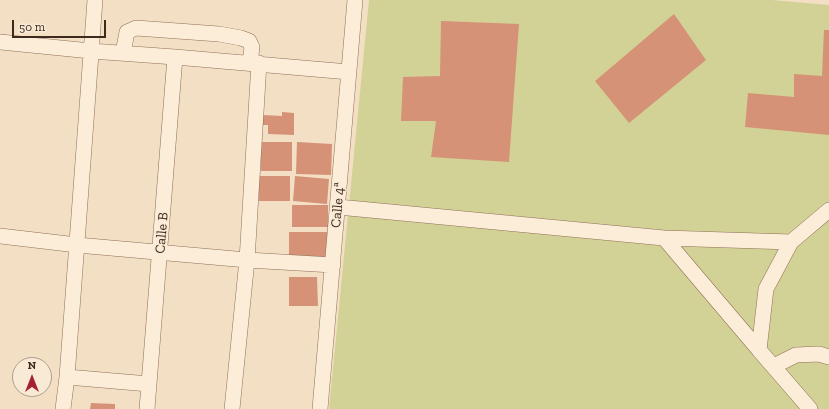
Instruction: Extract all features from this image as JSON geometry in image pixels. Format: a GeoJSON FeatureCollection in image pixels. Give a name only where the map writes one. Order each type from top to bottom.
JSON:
{"type":"FeatureCollection","features":[{"type":"Feature","properties":{"kind":"street"},"geometry":{"type":"LineString","coordinates":[[63,409],[67,377],[95,0]]}},
{"type":"Feature","properties":{"kind":"street","name":"Calle 4ª"},"geometry":{"type":"LineString","coordinates":[[320,409],[355,0]]}},
{"type":"Feature","properties":{"kind":"street"},"geometry":{"type":"LineString","coordinates":[[123,53],[127,32],[136,28],[218,34],[242,38],[249,41],[252,47],[255,63],[247,260],[232,409]]}},
{"type":"Feature","properties":{"kind":"street"},"geometry":{"type":"LineString","coordinates":[[0,42],[349,72]]}},
{"type":"Feature","properties":{"kind":"street","name":"Calle B"},"geometry":{"type":"LineString","coordinates":[[147,409],[175,56]]}},
{"type":"Feature","properties":{"kind":"street"},"geometry":{"type":"LineString","coordinates":[[338,207],[664,238],[791,242]]}},
{"type":"Feature","properties":{"kind":"street"},"geometry":{"type":"LineString","coordinates":[[760,350],[766,289],[791,242],[829,210]]}},
{"type":"Feature","properties":{"kind":"street"},"geometry":{"type":"LineString","coordinates":[[0,236],[77,245],[160,251],[247,260],[333,265]]}},
{"type":"Feature","properties":{"kind":"street"},"geometry":{"type":"LineString","coordinates":[[664,238],[810,409]]}},
{"type":"Feature","properties":{"kind":"street"},"geometry":{"type":"LineString","coordinates":[[774,366],[796,354],[819,354],[829,357]]}},
{"type":"Feature","properties":{"kind":"street"},"geometry":{"type":"LineString","coordinates":[[67,377],[149,384]]}},
{"type":"Feature","properties":{"kind":"shaded area"},"geometry":{"type":"Polygon","coordinates":[[[369,0],[772,0],[829,5],[829,409],[329,409],[369,0]]]}},
{"type":"Feature","properties":{"kind":"building"},"geometry":{"type":"Polygon","coordinates":[[[674,14],[706,60],[629,123],[595,81],[674,14]]]}},
{"type":"Feature","properties":{"kind":"building"},"geometry":{"type":"Polygon","coordinates":[[[441,21],[519,24],[509,162],[431,157],[436,121],[401,121],[403,77],[440,76],[441,21]]]}},
{"type":"Feature","properties":{"kind":"building"},"geometry":{"type":"Polygon","coordinates":[[[824,30],[829,30],[829,135],[745,127],[748,93],[794,97],[794,74],[822,76],[824,30]]]}},
{"type":"Feature","properties":{"kind":"building"},"geometry":{"type":"Polygon","coordinates":[[[282,112],[294,113],[294,135],[268,134],[268,125],[262,125],[263,115],[282,116],[282,112]]]}},
{"type":"Feature","properties":{"kind":"building"},"geometry":{"type":"Polygon","coordinates":[[[261,142],[292,142],[292,171],[261,171],[261,142]]]}},
{"type":"Feature","properties":{"kind":"building"},"geometry":{"type":"Polygon","coordinates":[[[297,142],[332,144],[331,175],[296,174],[297,142]]]}},
{"type":"Feature","properties":{"kind":"building"},"geometry":{"type":"Polygon","coordinates":[[[259,176],[290,176],[290,201],[259,201],[259,176]]]}},
{"type":"Feature","properties":{"kind":"building"},"geometry":{"type":"Polygon","coordinates":[[[295,176],[329,179],[327,204],[293,201],[295,176]]]}},
{"type":"Feature","properties":{"kind":"building"},"geometry":{"type":"Polygon","coordinates":[[[292,205],[328,205],[328,227],[292,227],[292,205]]]}},
{"type":"Feature","properties":{"kind":"building"},"geometry":{"type":"Polygon","coordinates":[[[289,232],[327,232],[327,257],[289,257],[289,232]]]}},
{"type":"Feature","properties":{"kind":"building"},"geometry":{"type":"Polygon","coordinates":[[[289,277],[317,277],[318,306],[289,306],[289,277]]]}},
{"type":"Feature","properties":{"kind":"building"},"geometry":{"type":"Polygon","coordinates":[[[91,403],[115,404],[115,409],[90,409],[91,403]]]}}]}
